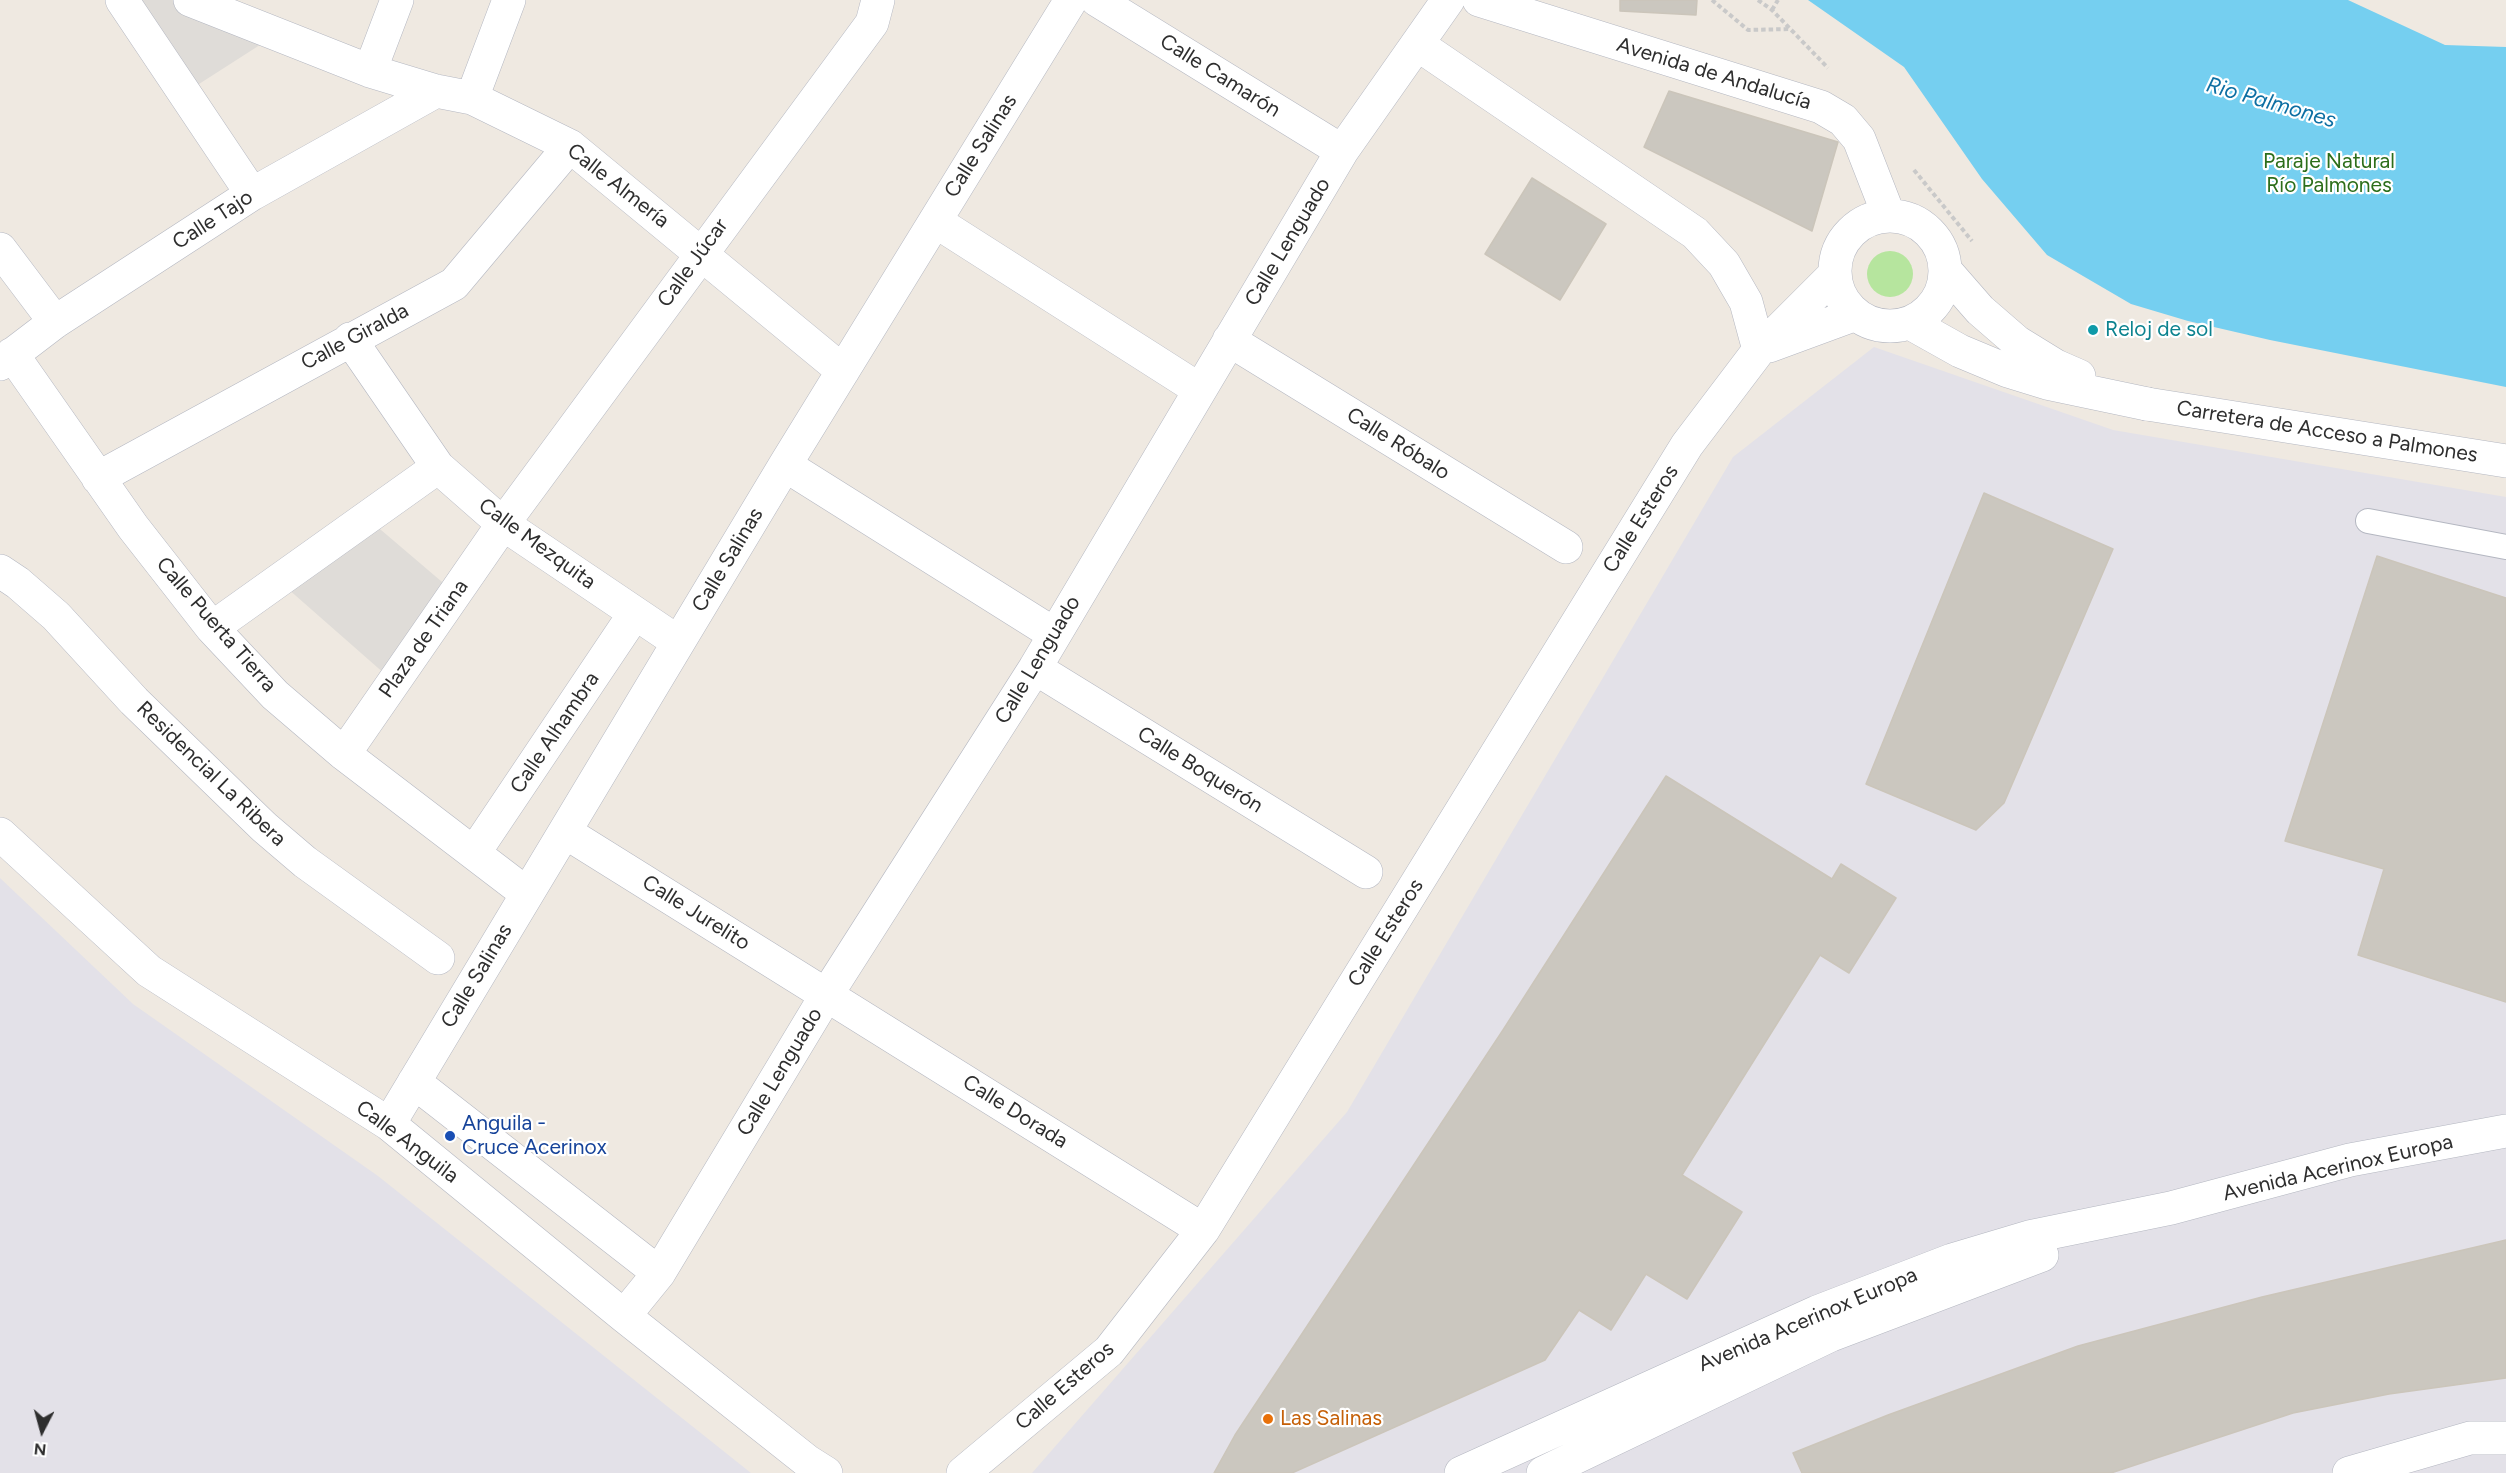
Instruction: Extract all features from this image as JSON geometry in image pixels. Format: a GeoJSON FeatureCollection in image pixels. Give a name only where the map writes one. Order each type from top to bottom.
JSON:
{"type":"FeatureCollection","features":[{"type":"Feature","properties":{"kind":"street"},"geometry":{"type":"LineString","coordinates":[[122,0],[252,194]]}},
{"type":"Feature","properties":{"kind":"street","name":"Calle Almería"},"geometry":{"type":"LineString","coordinates":[[190,0],[370,71],[436,91],[472,98],[570,146],[843,371]]}},
{"type":"Feature","properties":{"kind":"street"},"geometry":{"type":"LineString","coordinates":[[370,71],[397,0]]}},
{"type":"Feature","properties":{"kind":"street"},"geometry":{"type":"LineString","coordinates":[[472,98],[510,0]]}},
{"type":"Feature","properties":{"kind":"street","name":"Calle Júcar"},"geometry":{"type":"LineString","coordinates":[[503,524],[872,23],[878,0]]}},
{"type":"Feature","properties":{"kind":"street","name":"Calle Salinas"},"geometry":{"type":"LineString","coordinates":[[389,1124],[785,465],[1071,0]]}},
{"type":"Feature","properties":{"kind":"street","name":"Calle Camarón"},"geometry":{"type":"LineString","coordinates":[[1097,0],[1342,151]]}},
{"type":"Feature","properties":{"kind":"street","name":"Calle Lenguado"},"geometry":{"type":"LineString","coordinates":[[624,1316],[659,1273],[827,994],[1035,668],[1342,151],[1448,0]]}},
{"type":"Feature","properties":{"kind":"street","name":"Avenida de Andalucía"},"geometry":{"type":"LineString","coordinates":[[1479,0],[1821,107],[1843,120],[1859,139],[1889,216]]}},
{"type":"Feature","properties":{"kind":"street"},"geometry":{"type":"LineString","coordinates":[[1417,44],[1695,233],[1724,264],[1746,302],[1759,350],[1856,314]]}},
{"type":"Feature","properties":{"kind":"street","name":"Calle Tajo"},"geometry":{"type":"LineString","coordinates":[[6,359],[55,322],[252,194],[436,91]]}},
{"type":"Feature","properties":{"kind":"street","name":"Calle Giralda"},"geometry":{"type":"LineString","coordinates":[[98,478],[454,284],[570,146]]}},
{"type":"Feature","properties":{"kind":"street"},"geometry":{"type":"LineString","coordinates":[[1946,271],[1941,292],[1933,306],[1910,323],[1892,326],[1876,324],[1856,314],[1841,295],[1834,275],[1840,249],[1859,225],[1889,216],[1905,218],[1932,234],[1940,247],[1946,271],[1980,310],[2017,342],[2056,366],[2147,404]]}},
{"type":"Feature","properties":{"kind":"street"},"geometry":{"type":"LineString","coordinates":[[935,220],[1200,390]]}},
{"type":"Feature","properties":{"kind":"street"},"geometry":{"type":"LineString","coordinates":[[0,249],[55,322]]}},
{"type":"Feature","properties":{"kind":"street","name":"Calle Esteros"},"geometry":{"type":"LineString","coordinates":[[963,1473],[1109,1351],[1203,1230],[1687,445],[1759,350],[1834,275]]}},
{"type":"Feature","properties":{"kind":"street"},"geometry":{"type":"LineString","coordinates":[[1910,323],[1960,351],[2008,371],[2047,383],[2147,404]]}},
{"type":"Feature","properties":{"kind":"street","name":"Calle Mezquita"},"geometry":{"type":"LineString","coordinates":[[350,339],[438,467],[503,524],[678,642]]}},
{"type":"Feature","properties":{"kind":"street","name":"Calle Róbalo"},"geometry":{"type":"LineString","coordinates":[[1229,340],[1566,548]]}},
{"type":"Feature","properties":{"kind":"street","name":"Calle Puerta Tierra"},"geometry":{"type":"LineString","coordinates":[[6,359],[212,628],[274,695],[344,754],[526,893]]}},
{"type":"Feature","properties":{"kind":"street","name":"Carretera de Acceso a Palmones"},"geometry":{"type":"LineString","coordinates":[[2147,404],[2506,461]]}},
{"type":"Feature","properties":{"kind":"street"},"geometry":{"type":"LineString","coordinates":[[785,465],[1054,634]]}},
{"type":"Feature","properties":{"kind":"street"},"geometry":{"type":"LineString","coordinates":[[212,628],[438,467]]}},
{"type":"Feature","properties":{"kind":"street","name":"Plaza de Triana"},"geometry":{"type":"LineString","coordinates":[[344,754],[503,524]]}},
{"type":"Feature","properties":{"kind":"street","name":"Residencial La Ribera"},"geometry":{"type":"LineString","coordinates":[[0,571],[18,583],[56,616],[134,701],[264,827],[305,862],[438,958]]}},
{"type":"Feature","properties":{"kind":"street","name":"Calle Alhambra"},"geometry":{"type":"LineString","coordinates":[[474,853],[635,613]]}},
{"type":"Feature","properties":{"kind":"street","name":"Calle Boquerón"},"geometry":{"type":"LineString","coordinates":[[1035,668],[1366,872]]}},
{"type":"Feature","properties":{"kind":"street","name":"Calle Jurelito"},"geometry":{"type":"LineString","coordinates":[[565,832],[827,994]]}},
{"type":"Feature","properties":{"kind":"street","name":"Calle Anguila"},"geometry":{"type":"LineString","coordinates":[[0,834],[149,971],[389,1124],[624,1316],[817,1469]]}},
{"type":"Feature","properties":{"kind":"street","name":"Calle Dorada"},"geometry":{"type":"LineString","coordinates":[[827,994],[1203,1230]]}},
{"type":"Feature","properties":{"kind":"street"},"geometry":{"type":"LineString","coordinates":[[414,1082],[659,1273]]}},
{"type":"Feature","properties":{"kind":"street","name":"Avenida Acerinox Europa"},"geometry":{"type":"LineString","coordinates":[[1461,1473],[1817,1312],[1952,1260],[2029,1237],[2170,1208],[2350,1160],[2506,1131]]}},
{"type":"Feature","properties":{"kind":"street","name":"Avenida Acerinox Europa"},"geometry":{"type":"LineString","coordinates":[[1543,1473],[1831,1335],[1939,1292],[2170,1208]]}},
{"type":"Feature","properties":{"kind":"street"},"geometry":{"type":"LineString","coordinates":[[2349,1473],[2470,1438],[2506,1438]]}},
{"type":"Feature","properties":{"kind":"lane"},"geometry":{"type":"LineString","coordinates":[[2368,521],[2506,547]]}},
{"type":"Feature","properties":{"kind":"path"},"geometry":{"type":"LineString","coordinates":[[1712,0],[1748,30],[1790,29]]}},
{"type":"Feature","properties":{"kind":"path"},"geometry":{"type":"LineString","coordinates":[[1758,0],[1772,10],[1837,76]]}},
{"type":"Feature","properties":{"kind":"path"},"geometry":{"type":"LineString","coordinates":[[1772,10],[1778,0]]}},
{"type":"Feature","properties":{"kind":"path"},"geometry":{"type":"LineString","coordinates":[[1910,165],[1976,245]]}},
{"type":"Feature","properties":{"kind":"shaded area"},"geometry":{"type":"Polygon","coordinates":[[[122,0],[190,0],[277,34],[185,93],[122,0]]]}},
{"type":"Feature","properties":{"kind":"shaded area"},"geometry":{"type":"Polygon","coordinates":[[[1874,347],[2113,430],[2506,497],[2506,1473],[1032,1473],[1347,1112],[1733,457],[1874,347]]]}},
{"type":"Feature","properties":{"kind":"shaded area"},"geometry":{"type":"Polygon","coordinates":[[[367,518],[455,593],[394,682],[279,581],[367,518]]]}},
{"type":"Feature","properties":{"kind":"shaded area"},"geometry":{"type":"Polygon","coordinates":[[[0,878],[133,1004],[378,1176],[751,1473],[0,1473],[0,878]]]}},
{"type":"Feature","properties":{"kind":"green space"},"geometry":{"type":"Polygon","coordinates":[[[1890,251],[1906,258],[1913,274],[1906,290],[1890,297],[1874,290],[1867,274],[1874,258],[1890,251]]]}},
{"type":"Feature","properties":{"kind":"water","name":"Paraje Natural Río Palmones"},"geometry":{"type":"Polygon","coordinates":[[[1808,0],[2348,0],[2445,45],[2506,47],[2506,387],[2270,340],[2188,321],[2131,304],[2047,255],[1982,179],[1904,67],[1808,0]]]}},
{"type":"Feature","properties":{"kind":"building"},"geometry":{"type":"Polygon","coordinates":[[[1620,0],[1697,0],[1696,15],[1620,11],[1620,0]]]}},
{"type":"Feature","properties":{"kind":"building"},"geometry":{"type":"Polygon","coordinates":[[[1669,91],[1838,142],[1812,231],[1644,147],[1669,91]]]}},
{"type":"Feature","properties":{"kind":"building"},"geometry":{"type":"Polygon","coordinates":[[[1532,178],[1606,224],[1560,300],[1485,254],[1532,178]]]}},
{"type":"Feature","properties":{"kind":"building"},"geometry":{"type":"Polygon","coordinates":[[[1984,493],[2113,549],[2004,803],[1976,830],[1866,784],[1984,493]]]}},
{"type":"Feature","properties":{"kind":"building"},"geometry":{"type":"Polygon","coordinates":[[[2377,556],[2506,598],[2506,1002],[2358,955],[2384,869],[2285,841],[2377,556]]]}},
{"type":"Feature","properties":{"kind":"building"},"geometry":{"type":"Polygon","coordinates":[[[1666,776],[1832,879],[1841,864],[1896,898],[1849,973],[1820,955],[1682,1175],[1742,1212],[1687,1299],[1646,1274],[1611,1330],[1579,1310],[1545,1360],[1292,1473],[1214,1473],[1235,1435],[1503,1030],[1666,776]]]}},
{"type":"Feature","properties":{"kind":"building"},"geometry":{"type":"Polygon","coordinates":[[[2506,1240],[2506,1378],[2389,1394],[2293,1413],[2111,1473],[1802,1473],[1793,1453],[1888,1415],[2078,1346],[2262,1297],[2506,1240]]]}},
{"type":"Feature","properties":{"kind":"place","name":"Reloj de sol"},"geometry":{"type":"Point","coordinates":[2093,330]}},
{"type":"Feature","properties":{"kind":"place","name":"Anguila - Cruce Acerinox"},"geometry":{"type":"Point","coordinates":[450,1136]}},
{"type":"Feature","properties":{"kind":"place","name":"Las Salinas"},"geometry":{"type":"Point","coordinates":[1268,1419]}},
{"type":"Feature","properties":{"kind":"water label","name":"Rio Palmones"},"geometry":{"type":"Point","coordinates":[2271,103]}}]}
